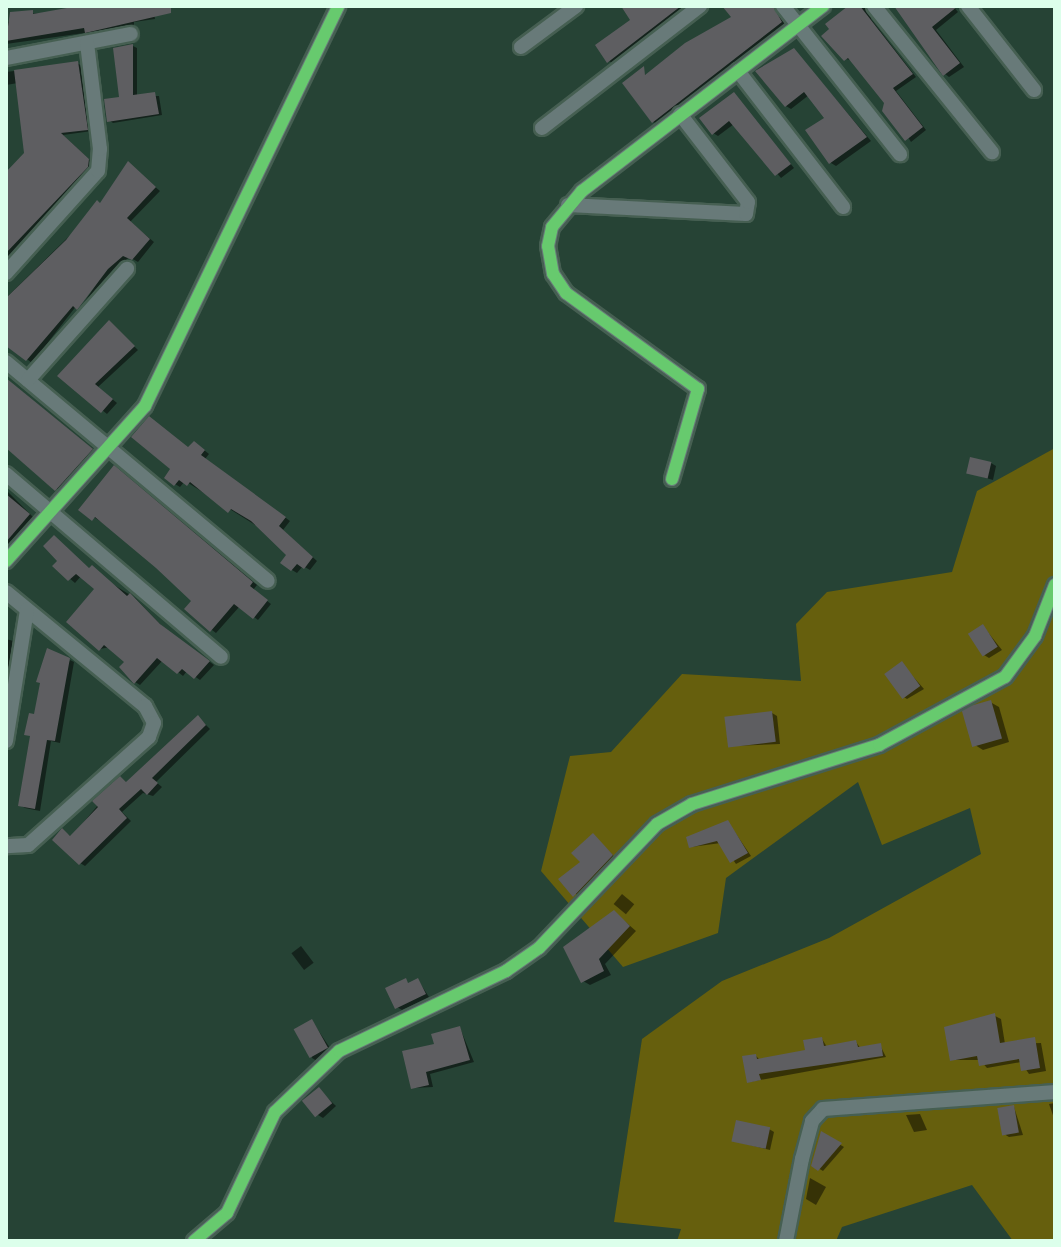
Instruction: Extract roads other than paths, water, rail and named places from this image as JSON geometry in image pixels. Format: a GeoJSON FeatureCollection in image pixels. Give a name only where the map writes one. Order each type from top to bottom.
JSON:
{"type":"FeatureCollection","features":[{"type":"Feature","properties":{"kind":"street"},"geometry":{"type":"LineString","coordinates":[[6,561],[110,447],[156,387],[338,6]]}},
{"type":"Feature","properties":{"kind":"street"},"geometry":{"type":"LineString","coordinates":[[521,47],[576,6]]}},
{"type":"Feature","properties":{"kind":"street"},"geometry":{"type":"LineString","coordinates":[[542,128],[700,6]]}},
{"type":"Feature","properties":{"kind":"street"},"geometry":{"type":"LineString","coordinates":[[783,6],[900,154]]}},
{"type":"Feature","properties":{"kind":"street"},"geometry":{"type":"LineString","coordinates":[[672,479],[698,389],[566,293],[553,274],[548,246],[552,227],[568,205],[680,114],[823,6]]}},
{"type":"Feature","properties":{"kind":"street"},"geometry":{"type":"LineString","coordinates":[[874,6],[992,152]]}},
{"type":"Feature","properties":{"kind":"street"},"geometry":{"type":"LineString","coordinates":[[968,6],[1034,90]]}},
{"type":"Feature","properties":{"kind":"street"},"geometry":{"type":"LineString","coordinates":[[6,58],[131,34]]}},
{"type":"Feature","properties":{"kind":"street"},"geometry":{"type":"LineString","coordinates":[[6,273],[98,171],[100,149],[87,43]]}},
{"type":"Feature","properties":{"kind":"street"},"geometry":{"type":"LineString","coordinates":[[738,71],[843,207]]}},
{"type":"Feature","properties":{"kind":"street"},"geometry":{"type":"LineString","coordinates":[[568,205],[746,214],[748,202],[680,114]]}},
{"type":"Feature","properties":{"kind":"street"},"geometry":{"type":"LineString","coordinates":[[28,380],[127,269]]}},
{"type":"Feature","properties":{"kind":"street"},"geometry":{"type":"LineString","coordinates":[[6,362],[268,581]]}},
{"type":"Feature","properties":{"kind":"street"},"geometry":{"type":"LineString","coordinates":[[6,474],[221,657]]}},
{"type":"Feature","properties":{"kind":"street"},"geometry":{"type":"LineString","coordinates":[[194,1241],[227,1213],[275,1112],[339,1051],[506,971],[539,948],[657,824],[692,804],[879,745],[1005,677],[1035,636],[1055,585]]}},
{"type":"Feature","properties":{"kind":"street"},"geometry":{"type":"LineString","coordinates":[[6,592],[145,706],[154,723],[149,737],[28,845],[6,846]]}},
{"type":"Feature","properties":{"kind":"street"},"geometry":{"type":"LineString","coordinates":[[6,741],[27,610]]}},
{"type":"Feature","properties":{"kind":"street"},"geometry":{"type":"LineString","coordinates":[[786,1241],[812,1121],[823,1109],[1055,1092]]}}]}
